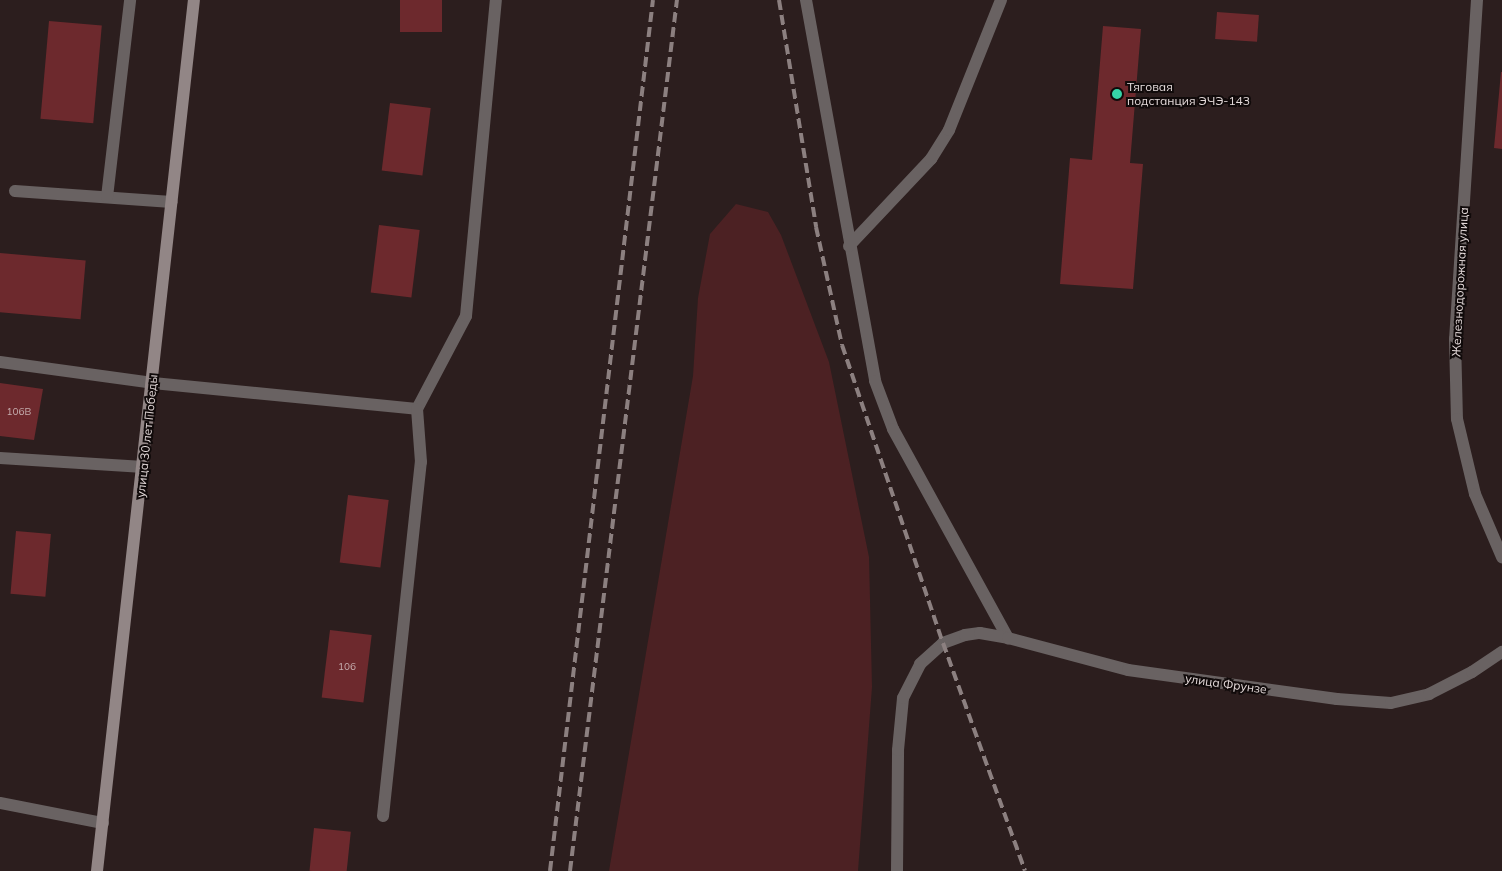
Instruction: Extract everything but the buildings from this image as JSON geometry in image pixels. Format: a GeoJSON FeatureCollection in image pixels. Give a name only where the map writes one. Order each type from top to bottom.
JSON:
{"type":"FeatureCollection","features":[{"type":"Feature","properties":{"kind":"main road","name":"улица 30 лет Победы"},"geometry":{"type":"LineString","coordinates":[[97,871],[144,468],[194,0]]}},
{"type":"Feature","properties":{"kind":"street"},"geometry":{"type":"LineString","coordinates":[[107,198],[130,0]]}},
{"type":"Feature","properties":{"kind":"street"},"geometry":{"type":"LineString","coordinates":[[383,816],[421,462],[417,409],[466,316],[496,0]]}},
{"type":"Feature","properties":{"kind":"street"},"geometry":{"type":"LineString","coordinates":[[806,0],[875,381],[892,429],[1008,638]]}},
{"type":"Feature","properties":{"kind":"street"},"geometry":{"type":"LineString","coordinates":[[850,246],[936,152],[949,130],[1002,0]]}},
{"type":"Feature","properties":{"kind":"street","name":"Железнодорожная улица"},"geometry":{"type":"LineString","coordinates":[[1477,0],[1455,339],[1457,419],[1474,494],[1502,558]]}},
{"type":"Feature","properties":{"kind":"street"},"geometry":{"type":"LineString","coordinates":[[15,191],[172,202]]}},
{"type":"Feature","properties":{"kind":"street"},"geometry":{"type":"LineString","coordinates":[[0,362],[153,383],[417,409]]}},
{"type":"Feature","properties":{"kind":"street"},"geometry":{"type":"LineString","coordinates":[[0,458],[144,468]]}},
{"type":"Feature","properties":{"kind":"street","name":"улица Фрунзе"},"geometry":{"type":"LineString","coordinates":[[897,871],[898,750],[903,698],[920,664],[943,643],[980,633],[1008,638],[1128,670],[1336,699],[1391,702],[1429,694],[1472,672],[1502,652]]}},
{"type":"Feature","properties":{"kind":"street"},"geometry":{"type":"LineString","coordinates":[[0,803],[103,823]]}},
{"type":"Feature","properties":{"kind":"shaded area"},"geometry":{"type":"Polygon","coordinates":[[[736,204],[768,212],[781,235],[829,362],[869,557],[872,687],[858,871],[609,871],[693,376],[698,298],[710,234],[736,204]]]}},
{"type":"Feature","properties":{"kind":"railway"},"geometry":{"type":"LineString","coordinates":[[550,871],[653,0]]}},
{"type":"Feature","properties":{"kind":"railway"},"geometry":{"type":"LineString","coordinates":[[570,871],[677,0]]}},
{"type":"Feature","properties":{"kind":"railway"},"geometry":{"type":"LineString","coordinates":[[779,0],[816,227],[842,345],[943,643],[1025,871]]}},
{"type":"Feature","properties":{"kind":"place","name":"Тяговая подстанция ЭЧЭ-143"},"geometry":{"type":"Point","coordinates":[1117,94]}}]}
